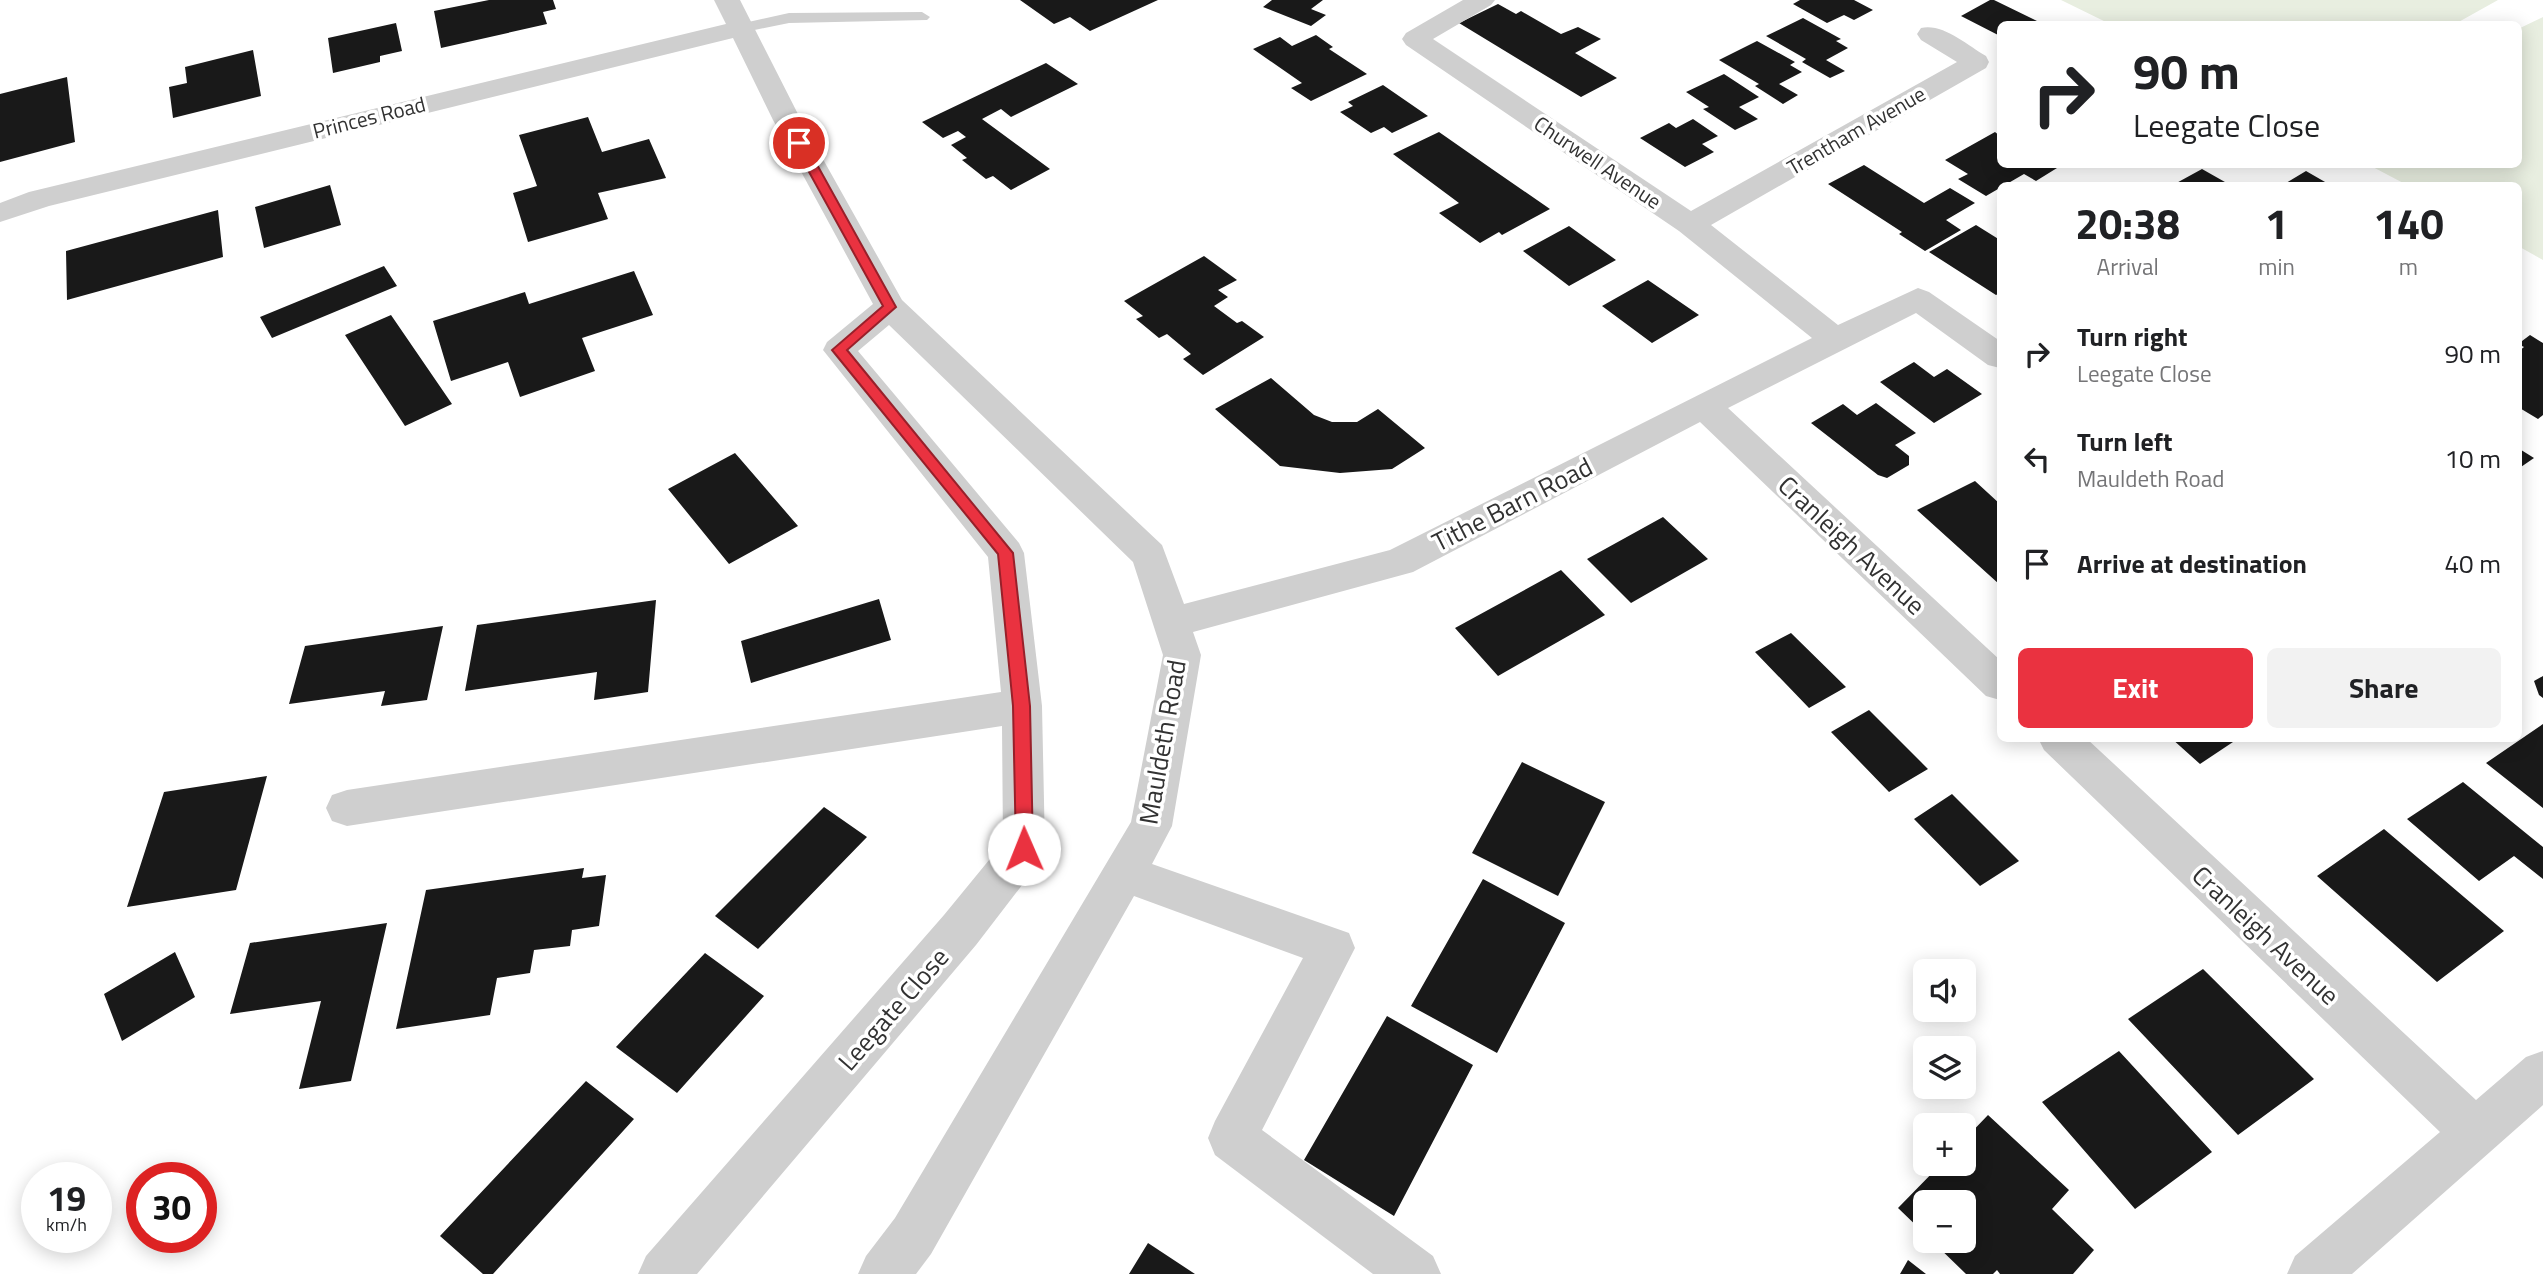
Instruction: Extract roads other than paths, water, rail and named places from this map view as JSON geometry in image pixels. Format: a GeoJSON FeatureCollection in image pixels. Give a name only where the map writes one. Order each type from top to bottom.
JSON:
{"type":"FeatureCollection","features":[{"type":"Feature","properties":{"kind":"street","name":"Churwell Avenue"},"geometry":{"type":"LineString","coordinates":[[1482,0],[1415,39],[1690,224],[1836,340]]}},
{"type":"Feature","properties":{"kind":"street","name":"Princes Road"},"geometry":{"type":"LineString","coordinates":[[0,213],[40,199],[733,14]]}},
{"type":"Feature","properties":{"kind":"street","name":"Mauldeth Road"},"geometry":{"type":"LineString","coordinates":[[733,14],[787,120],[890,307],[1149,555],[1182,656],[1151,825],[913,1236],[884,1274]]}},
{"type":"Feature","properties":{"kind":"street","name":"Trentham Avenue"},"geometry":{"type":"LineString","coordinates":[[1690,224],[1976,62],[1930,34]]}},
{"type":"Feature","properties":{"kind":"street","name":"Tithe Barn Road"},"geometry":{"type":"LineString","coordinates":[[1172,622],[1400,562],[1704,405],[1918,299],[1997,355]]}},
{"type":"Feature","properties":{"kind":"street","name":"Leegate Close"},"geometry":{"type":"LineString","coordinates":[[664,1274],[960,930],[1024,849],[1022,706],[1006,553],[839,350],[890,307]]}},
{"type":"Feature","properties":{"kind":"street","name":"Cranleigh Avenue"},"geometry":{"type":"LineString","coordinates":[[1704,405],[1997,681]]}},
{"type":"Feature","properties":{"kind":"street"},"geometry":{"type":"LineString","coordinates":[[348,808],[1022,706]]}},
{"type":"Feature","properties":{"kind":"street","name":"Cranleigh Avenue"},"geometry":{"type":"LineString","coordinates":[[2062,742],[2474,1131]]}},
{"type":"Feature","properties":{"kind":"street"},"geometry":{"type":"LineString","coordinates":[[1123,873],[1333,947],[1232,1138],[1415,1274]]}},
{"type":"Feature","properties":{"kind":"street"},"geometry":{"type":"LineString","coordinates":[[2313,1274],[2474,1131],[2543,1074]]}},
{"type":"Feature","properties":{"kind":"lane"},"geometry":{"type":"LineString","coordinates":[[733,14],[789,18],[922,17]]}}]}
